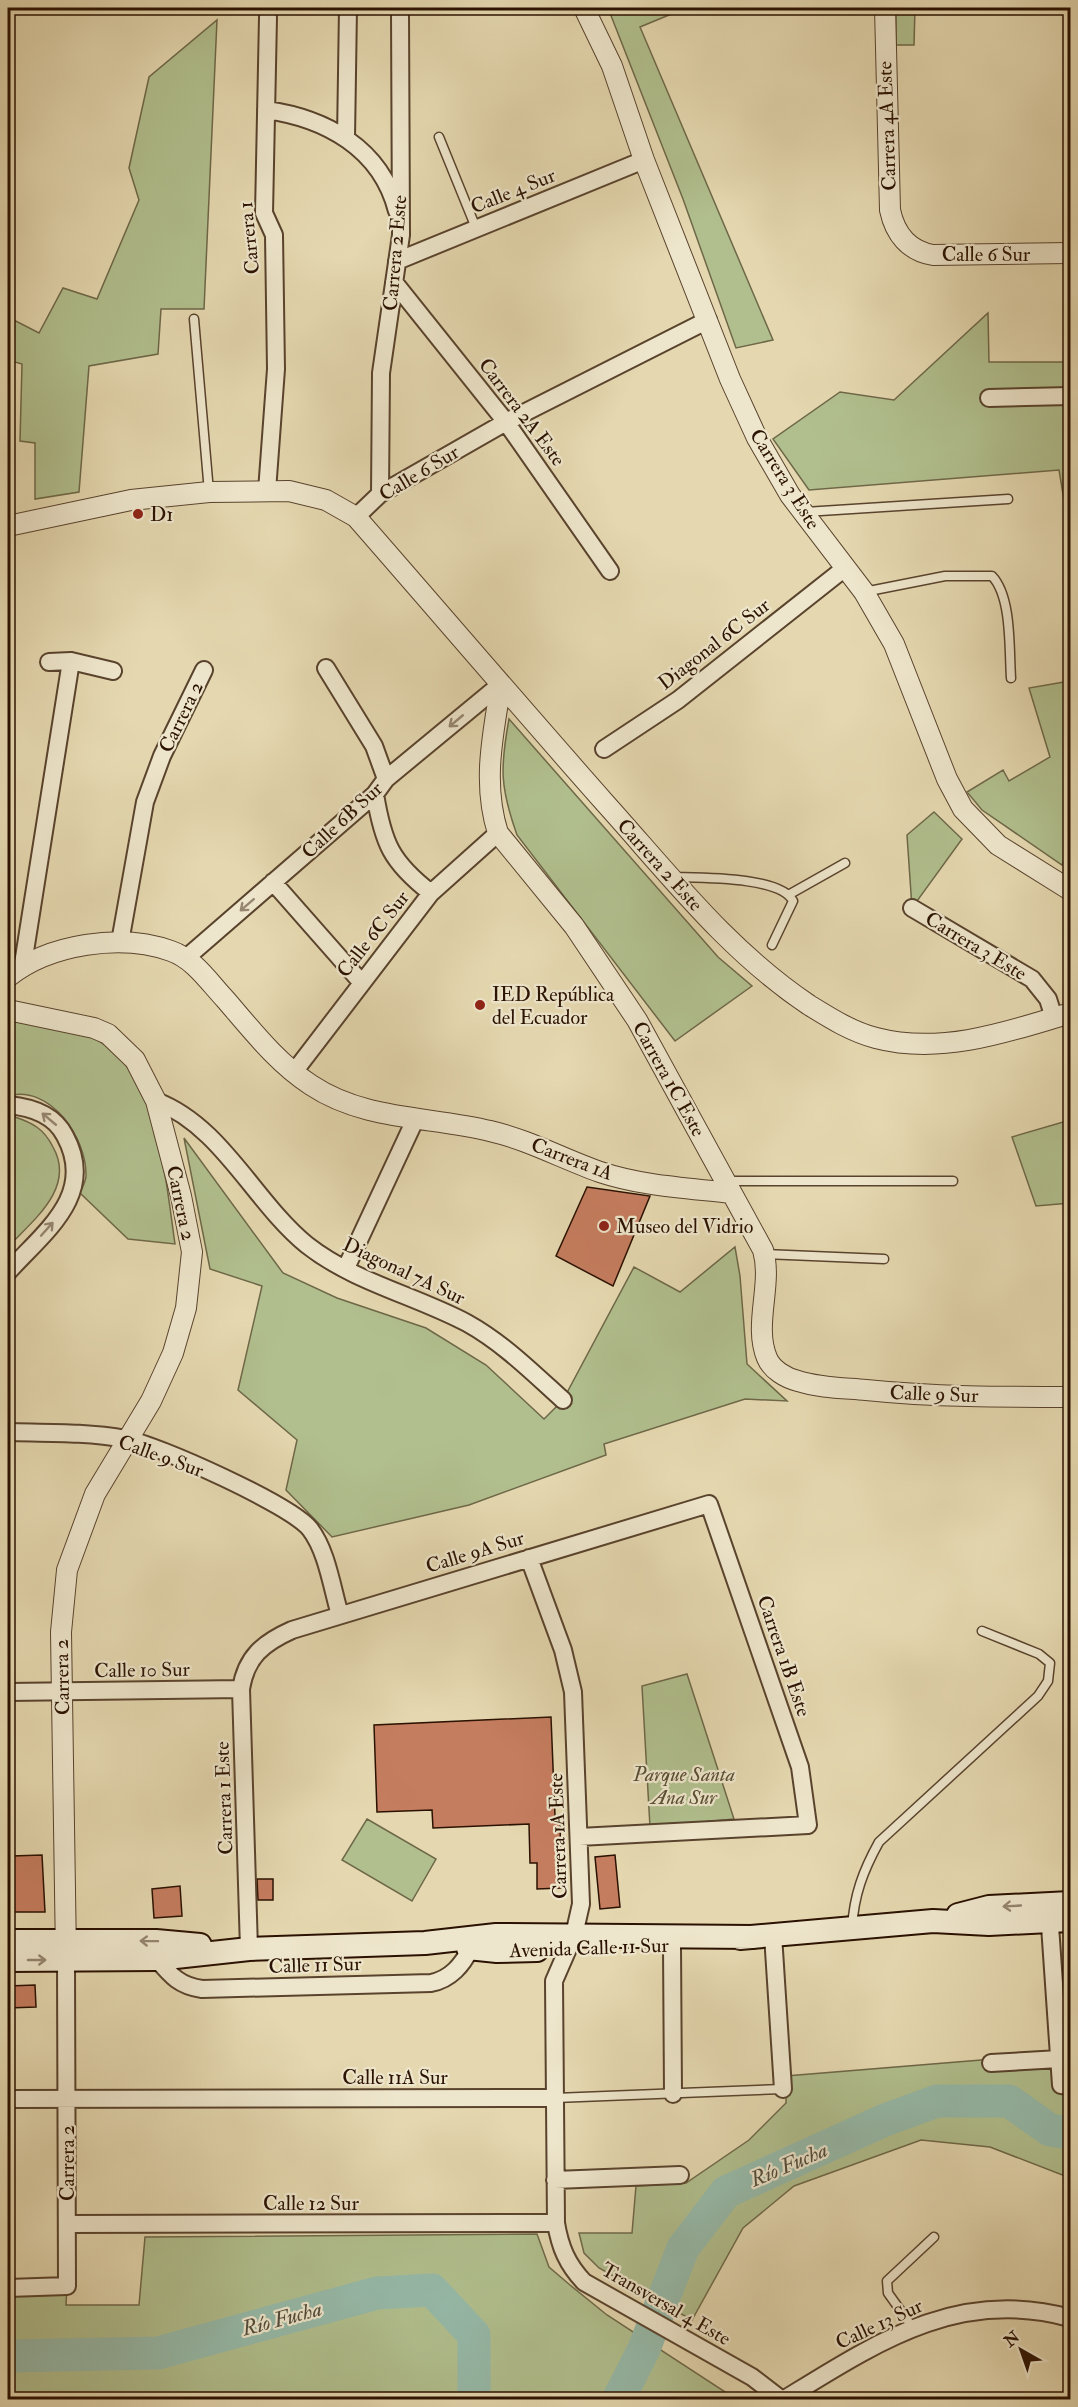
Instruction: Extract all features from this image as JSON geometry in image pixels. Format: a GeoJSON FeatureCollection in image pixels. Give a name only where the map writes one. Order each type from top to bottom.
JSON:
{"type":"FeatureCollection","features":[{"type":"Feature","properties":{"kind":"main road","name":"Avenida Calle 11 Sur"},"geometry":{"type":"LineString","coordinates":[[8,1941],[66,1950],[157,1959],[249,1949],[425,1943],[496,1935],[570,1942],[672,1946],[933,1921],[989,1924],[1060,1912]]}},
{"type":"Feature","properties":{"kind":"main road","name":"Avenida Calle 11 Sur"},"geometry":{"type":"LineString","coordinates":[[425,1943],[497,1951],[570,1942],[763,1936]]}},
{"type":"Feature","properties":{"kind":"main road","name":"Avenida Calle 11 Sur"},"geometry":{"type":"LineString","coordinates":[[8,1960],[66,1950],[156,1941],[249,1949]]}},
{"type":"Feature","properties":{"kind":"street"},"geometry":{"type":"LineString","coordinates":[[346,138],[348,8]]}},
{"type":"Feature","properties":{"kind":"street","name":"Carrera 3 Este"},"geometry":{"type":"LineString","coordinates":[[584,8],[612,66],[644,160],[743,408],[773,467],[802,512],[864,592],[903,663],[947,780],[963,809],[998,845],[1071,890]]}},
{"type":"Feature","properties":{"kind":"street","name":"Carrera 4A Este"},"geometry":{"type":"LineString","coordinates":[[885,8],[890,210],[894,227],[905,241]]}},
{"type":"Feature","properties":{"kind":"street","name":"Carrera 2 Este"},"geometry":{"type":"LineString","coordinates":[[380,494],[381,373],[401,235],[402,9]]}},
{"type":"Feature","properties":{"kind":"street","name":"Carrera 1"},"geometry":{"type":"LineString","coordinates":[[267,491],[276,369],[274,235],[264,213],[268,17]]}},
{"type":"Feature","properties":{"kind":"street"},"geometry":{"type":"LineString","coordinates":[[266,110],[303,117],[346,138],[362,150],[382,175],[395,204],[401,235]]}},
{"type":"Feature","properties":{"kind":"street","name":"Calle 4 Sur"},"geometry":{"type":"LineString","coordinates":[[397,261],[644,160]]}},
{"type":"Feature","properties":{"kind":"street","name":"Calle 6 Sur"},"geometry":{"type":"LineString","coordinates":[[905,241],[924,253],[933,255],[1071,253]]}},
{"type":"Feature","properties":{"kind":"street","name":"Carrera 2A Este"},"geometry":{"type":"LineString","coordinates":[[394,282],[506,422],[610,571]]}},
{"type":"Feature","properties":{"kind":"street","name":"Calle 6 Sur"},"geometry":{"type":"LineString","coordinates":[[356,517],[380,494],[506,422],[708,320]]}},
{"type":"Feature","properties":{"kind":"street"},"geometry":{"type":"LineString","coordinates":[[989,398],[1071,396]]}},
{"type":"Feature","properties":{"kind":"street"},"geometry":{"type":"LineString","coordinates":[[8,526],[131,500],[209,492],[289,491],[326,500],[356,517]]}},
{"type":"Feature","properties":{"kind":"street","name":"Carrera 2 Este"},"geometry":{"type":"LineString","coordinates":[[356,517],[738,951],[779,984],[830,1018],[875,1038],[920,1045],[943,1044],[1062,1015]]}},
{"type":"Feature","properties":{"kind":"street","name":"Diagonal 6C Sur"},"geometry":{"type":"LineString","coordinates":[[604,748],[678,700],[845,568]]}},
{"type":"Feature","properties":{"kind":"street"},"geometry":{"type":"LineString","coordinates":[[49,662],[70,661],[113,671]]}},
{"type":"Feature","properties":{"kind":"street"},"geometry":{"type":"LineString","coordinates":[[8,977],[15,963],[70,661]]}},
{"type":"Feature","properties":{"kind":"street"},"geometry":{"type":"LineString","coordinates":[[326,668],[374,746],[386,779]]}},
{"type":"Feature","properties":{"kind":"street","name":"Carrera 2"},"geometry":{"type":"LineString","coordinates":[[120,942],[145,802],[162,756],[204,670]]}},
{"type":"Feature","properties":{"kind":"street","name":"Calle 6B Sur"},"geometry":{"type":"LineString","coordinates":[[186,958],[375,794],[386,779],[501,684]]}},
{"type":"Feature","properties":{"kind":"street","name":"Carrera 1C Este"},"geometry":{"type":"LineString","coordinates":[[501,684],[489,772],[492,816],[498,833],[507,848],[574,927],[612,981],[657,1053],[764,1254],[767,1270],[763,1344],[769,1363],[776,1370],[798,1381]]}},
{"type":"Feature","properties":{"kind":"street"},"geometry":{"type":"LineString","coordinates":[[375,794],[381,827],[389,850],[403,871],[431,893]]}},
{"type":"Feature","properties":{"kind":"street","name":"Calle 6C Sur"},"geometry":{"type":"LineString","coordinates":[[294,1072],[431,893],[498,833]]}},
{"type":"Feature","properties":{"kind":"street"},"geometry":{"type":"LineString","coordinates":[[273,882],[362,982]]}},
{"type":"Feature","properties":{"kind":"street","name":"Carrera 3 Este"},"geometry":{"type":"LineString","coordinates":[[912,908],[1032,979],[1062,1015]]}},
{"type":"Feature","properties":{"kind":"street"},"geometry":{"type":"LineString","coordinates":[[15,963],[78,948],[120,942],[158,947],[186,958]]}},
{"type":"Feature","properties":{"kind":"street","name":"Carrera 1A"},"geometry":{"type":"LineString","coordinates":[[186,958],[294,1072],[312,1086],[350,1104],[416,1120],[463,1125],[512,1136],[621,1177],[727,1187]]}},
{"type":"Feature","properties":{"kind":"street"},"geometry":{"type":"LineString","coordinates":[[8,994],[46,1018]]}},
{"type":"Feature","properties":{"kind":"street","name":"Carrera 2"},"geometry":{"type":"LineString","coordinates":[[8,1010],[94,1028],[108,1034],[135,1060],[156,1101],[189,1231],[192,1272],[186,1308],[173,1353],[128,1439],[95,1494],[67,1570],[61,1632],[66,1950],[67,2286],[8,2288]]}},
{"type":"Feature","properties":{"kind":"street","name":"Diagonal 7A Sur"},"geometry":{"type":"LineString","coordinates":[[156,1101],[179,1112],[190,1121],[291,1231],[323,1256],[375,1284],[448,1314],[483,1333],[516,1357],[563,1400]]}},
{"type":"Feature","properties":{"kind":"street"},"geometry":{"type":"LineString","coordinates":[[8,1105],[27,1106],[44,1113],[63,1131],[75,1154],[76,1177],[71,1195],[61,1213],[8,1272]]}},
{"type":"Feature","properties":{"kind":"street"},"geometry":{"type":"LineString","coordinates":[[346,1268],[416,1120]]}},
{"type":"Feature","properties":{"kind":"street","name":"Calle 9 Sur"},"geometry":{"type":"LineString","coordinates":[[798,1381],[912,1395],[1071,1397]]}},
{"type":"Feature","properties":{"kind":"street","name":"Calle 9 Sur"},"geometry":{"type":"LineString","coordinates":[[8,1432],[128,1439],[182,1460],[268,1500],[303,1521],[318,1542],[340,1615]]}},
{"type":"Feature","properties":{"kind":"street","name":"Calle 9A Sur"},"geometry":{"type":"LineString","coordinates":[[257,1650],[292,1630],[710,1504]]}},
{"type":"Feature","properties":{"kind":"street","name":"Carrera 1B Este"},"geometry":{"type":"LineString","coordinates":[[579,1837],[808,1825],[800,1767],[710,1504]]}},
{"type":"Feature","properties":{"kind":"street","name":"Carrera 1A Este"},"geometry":{"type":"LineString","coordinates":[[529,1558],[563,1650],[573,1692],[579,1837],[581,1909],[554,1981],[556,2223]]}},
{"type":"Feature","properties":{"kind":"street","name":"Carrera 1 Este"},"geometry":{"type":"LineString","coordinates":[[249,1949],[242,1689],[244,1672],[257,1650]]}},
{"type":"Feature","properties":{"kind":"street","name":"Calle 10 Sur"},"geometry":{"type":"LineString","coordinates":[[8,1692],[242,1689]]}},
{"type":"Feature","properties":{"kind":"street"},"geometry":{"type":"LineString","coordinates":[[1060,1912],[1059,2059],[1066,2086]]}},
{"type":"Feature","properties":{"kind":"street"},"geometry":{"type":"LineString","coordinates":[[763,1936],[783,2090]]}},
{"type":"Feature","properties":{"kind":"street"},"geometry":{"type":"LineString","coordinates":[[672,1946],[673,2094]]}},
{"type":"Feature","properties":{"kind":"street","name":"Calle 11 Sur"},"geometry":{"type":"LineString","coordinates":[[157,1959],[175,1980],[191,1988],[202,1989],[431,1983],[439,1982],[454,1971],[462,1964],[471,1948]]}},
{"type":"Feature","properties":{"kind":"street"},"geometry":{"type":"LineString","coordinates":[[991,2063],[1059,2059]]}},
{"type":"Feature","properties":{"kind":"street","name":"Calle 11A Sur"},"geometry":{"type":"LineString","coordinates":[[8,2099],[555,2098]]}},
{"type":"Feature","properties":{"kind":"street"},"geometry":{"type":"LineString","coordinates":[[555,2180],[680,2175]]}},
{"type":"Feature","properties":{"kind":"street","name":"Calle 12 Sur"},"geometry":{"type":"LineString","coordinates":[[67,2224],[556,2223]]}},
{"type":"Feature","properties":{"kind":"street","name":"Transversal 4 Este"},"geometry":{"type":"LineString","coordinates":[[556,2223],[559,2243],[572,2269],[584,2282],[752,2377],[783,2400]]}},
{"type":"Feature","properties":{"kind":"street","name":"Calle 13 Sur"},"geometry":{"type":"LineString","coordinates":[[783,2400],[842,2364],[913,2328],[986,2309],[1039,2310],[1071,2319]]}},
{"type":"Feature","properties":{"kind":"lane"},"geometry":{"type":"LineString","coordinates":[[439,137],[476,228]]}},
{"type":"Feature","properties":{"kind":"lane"},"geometry":{"type":"LineString","coordinates":[[194,319],[209,492]]}},
{"type":"Feature","properties":{"kind":"lane"},"geometry":{"type":"LineString","coordinates":[[802,512],[1008,499]]}},
{"type":"Feature","properties":{"kind":"lane"},"geometry":{"type":"LineString","coordinates":[[864,592],[945,576],[992,576],[1000,584],[1005,599],[1011,678]]}},
{"type":"Feature","properties":{"kind":"lane"},"geometry":{"type":"LineString","coordinates":[[671,877],[756,883],[790,894],[845,863]]}},
{"type":"Feature","properties":{"kind":"lane"},"geometry":{"type":"LineString","coordinates":[[772,945],[793,901],[790,894]]}},
{"type":"Feature","properties":{"kind":"lane"},"geometry":{"type":"LineString","coordinates":[[727,1187],[953,1181]]}},
{"type":"Feature","properties":{"kind":"lane"},"geometry":{"type":"LineString","coordinates":[[764,1254],[884,1259]]}},
{"type":"Feature","properties":{"kind":"lane"},"geometry":{"type":"LineString","coordinates":[[852,1928],[854,1902],[860,1879],[879,1842],[1038,1696],[1048,1681],[1050,1663],[1039,1654],[982,1631]]}},
{"type":"Feature","properties":{"kind":"lane","name":"Calle 11A Sur"},"geometry":{"type":"LineString","coordinates":[[555,2098],[783,2090]]}},
{"type":"Feature","properties":{"kind":"lane"},"geometry":{"type":"LineString","coordinates":[[913,2328],[888,2294],[887,2281],[934,2237]]}},
{"type":"Feature","properties":{"kind":"green space"},"geometry":{"type":"Polygon","coordinates":[[[608,8],[686,8],[640,27],[773,340],[736,348],[683,199],[608,8]]]}},
{"type":"Feature","properties":{"kind":"green space"},"geometry":{"type":"Polygon","coordinates":[[[896,8],[915,8],[914,45],[896,45],[896,8]]]}},
{"type":"Feature","properties":{"kind":"green space"},"geometry":{"type":"Polygon","coordinates":[[[217,20],[204,309],[161,309],[158,354],[89,366],[79,492],[35,499],[35,443],[20,441],[22,364],[8,360],[8,317],[39,333],[63,288],[97,299],[139,200],[129,168],[149,77],[217,20]]]}},
{"type":"Feature","properties":{"kind":"green space"},"geometry":{"type":"Polygon","coordinates":[[[988,313],[989,362],[1070,362],[1070,537],[1059,470],[809,490],[773,439],[840,392],[894,400],[988,313]]]}},
{"type":"Feature","properties":{"kind":"green space"},"geometry":{"type":"Polygon","coordinates":[[[1070,681],[1070,843],[1062,865],[982,810],[967,792],[1003,770],[1009,781],[1050,757],[1029,688],[1070,681]]]}},
{"type":"Feature","properties":{"kind":"green space"},"geometry":{"type":"Polygon","coordinates":[[[509,719],[718,957],[752,986],[675,1041],[517,835],[507,804],[503,777],[509,719]]]}},
{"type":"Feature","properties":{"kind":"green space"},"geometry":{"type":"Polygon","coordinates":[[[934,812],[962,839],[912,908],[907,835],[934,812]]]}},
{"type":"Feature","properties":{"kind":"green space"},"geometry":{"type":"Polygon","coordinates":[[[8,1021],[54,1026],[87,1035],[117,1055],[134,1076],[156,1131],[168,1191],[175,1244],[128,1239],[80,1193],[86,1178],[85,1161],[73,1131],[63,1117],[38,1098],[23,1094],[8,1096],[8,1021]]]}},
{"type":"Feature","properties":{"kind":"green space"},"geometry":{"type":"Polygon","coordinates":[[[15,1117],[33,1124],[46,1136],[59,1162],[59,1176],[48,1202],[8,1247],[8,1118],[15,1117]]]}},
{"type":"Feature","properties":{"kind":"green space"},"geometry":{"type":"Polygon","coordinates":[[[1070,1120],[1070,1203],[1036,1206],[1012,1137],[1070,1120]]]}},
{"type":"Feature","properties":{"kind":"green space"},"geometry":{"type":"Polygon","coordinates":[[[184,1138],[283,1273],[337,1298],[426,1328],[486,1365],[544,1419],[563,1400],[634,1267],[680,1292],[735,1247],[740,1276],[747,1364],[787,1401],[745,1399],[604,1444],[606,1455],[469,1505],[332,1537],[286,1490],[297,1440],[238,1390],[262,1286],[210,1269],[184,1138]]]}},
{"type":"Feature","properties":{"kind":"green space","name":"Parque Santa Ana Sur"},"geometry":{"type":"Polygon","coordinates":[[[687,1674],[734,1819],[650,1827],[642,1686],[687,1674]]]}},
{"type":"Feature","properties":{"kind":"green space"},"geometry":{"type":"Polygon","coordinates":[[[367,1819],[436,1859],[412,1901],[342,1860],[367,1819]]]}},
{"type":"Feature","properties":{"kind":"green space"},"geometry":{"type":"Polygon","coordinates":[[[1053,2054],[1070,2080],[1070,2176],[990,2147],[921,2140],[794,2186],[743,2228],[692,2320],[599,2268],[584,2253],[579,2233],[632,2233],[636,2186],[686,2183],[749,2140],[786,2103],[786,2076],[1053,2054]]]}},
{"type":"Feature","properties":{"kind":"green space"},"geometry":{"type":"Polygon","coordinates":[[[537,2234],[549,2267],[570,2285],[607,2315],[736,2399],[8,2399],[8,2288],[67,2286],[66,2305],[139,2305],[145,2237],[537,2234]]]}},
{"type":"Feature","properties":{"kind":"building","name":"Museo del Vidrio"},"geometry":{"type":"Polygon","coordinates":[[[587,1187],[650,1196],[613,1286],[556,1256],[587,1187]]]}},
{"type":"Feature","properties":{"kind":"building"},"geometry":{"type":"Polygon","coordinates":[[[551,1717],[555,1816],[560,1816],[561,1888],[537,1889],[537,1863],[530,1863],[529,1824],[433,1828],[432,1810],[377,1812],[374,1725],[551,1717]]]}},
{"type":"Feature","properties":{"kind":"building"},"geometry":{"type":"Polygon","coordinates":[[[42,1855],[45,1912],[13,1912],[12,1856],[42,1855]]]}},
{"type":"Feature","properties":{"kind":"building"},"geometry":{"type":"Polygon","coordinates":[[[615,1855],[620,1907],[600,1909],[595,1857],[615,1855]]]}},
{"type":"Feature","properties":{"kind":"building"},"geometry":{"type":"Polygon","coordinates":[[[257,1879],[273,1879],[273,1900],[258,1900],[257,1879]]]}},
{"type":"Feature","properties":{"kind":"building"},"geometry":{"type":"Polygon","coordinates":[[[180,1886],[182,1916],[154,1918],[152,1889],[180,1886]]]}},
{"type":"Feature","properties":{"kind":"building"},"geometry":{"type":"Polygon","coordinates":[[[35,1985],[36,2007],[8,2008],[8,1986],[35,1985]]]}},
{"type":"Feature","properties":{"kind":"waterway","name":"Río Fucha"},"geometry":{"type":"LineString","coordinates":[[618,2400],[644,2349],[683,2248],[726,2192],[885,2120],[937,2101],[1009,2101],[1050,2130],[1070,2133]]}},
{"type":"Feature","properties":{"kind":"waterway","name":"Río Fucha"},"geometry":{"type":"LineString","coordinates":[[8,2356],[158,2353],[377,2293],[432,2290],[474,2335],[474,2400]]}},
{"type":"Feature","properties":{"kind":"place","name":"D1"},"geometry":{"type":"Point","coordinates":[138,514]}},
{"type":"Feature","properties":{"kind":"place","name":"IED República del Ecuador"},"geometry":{"type":"Point","coordinates":[480,1005]}},
{"type":"Feature","properties":{"kind":"place","name":"Museo del Vidrio"},"geometry":{"type":"Point","coordinates":[604,1226]}}]}
